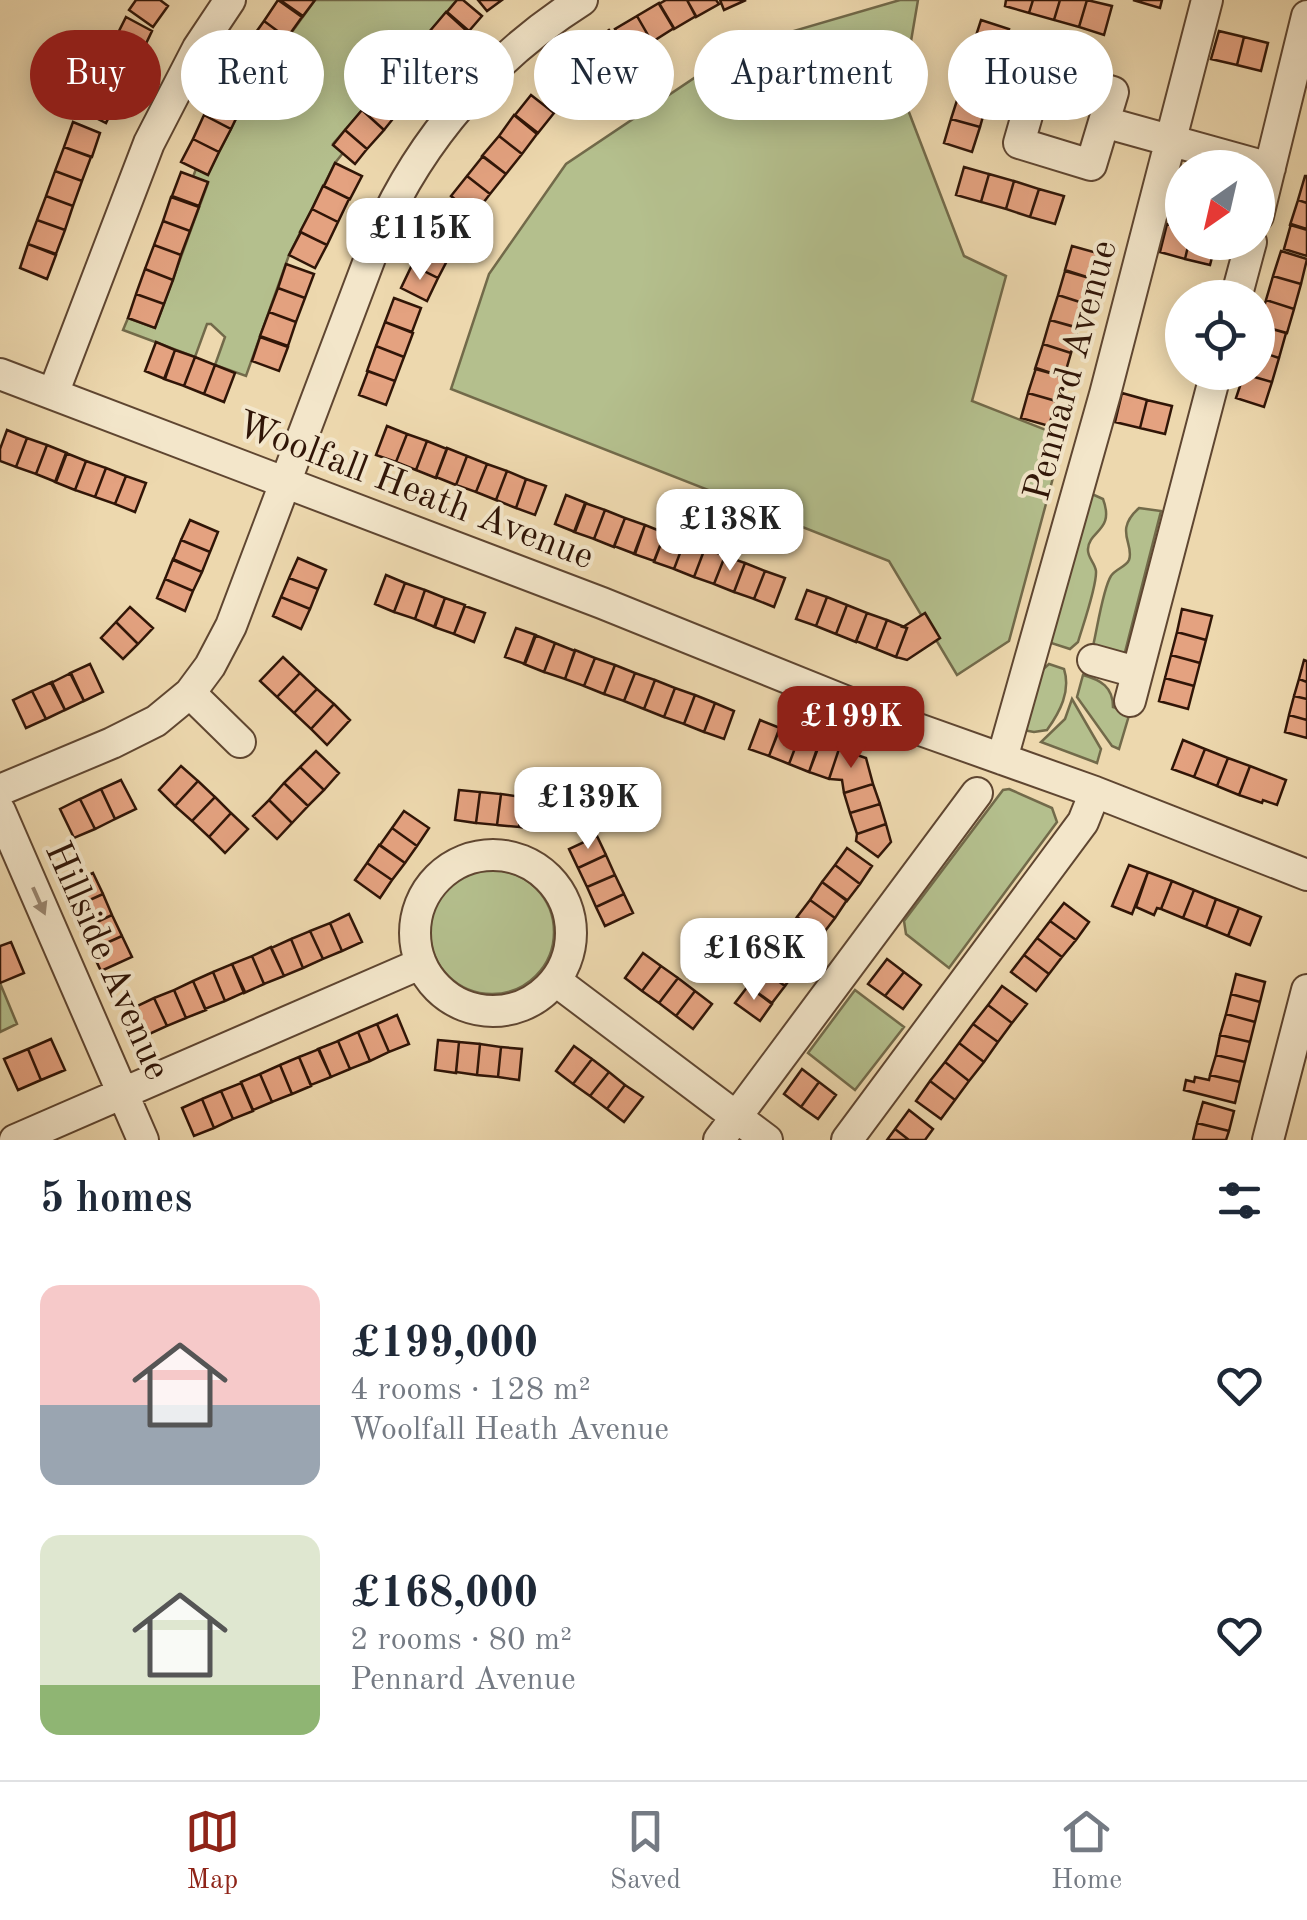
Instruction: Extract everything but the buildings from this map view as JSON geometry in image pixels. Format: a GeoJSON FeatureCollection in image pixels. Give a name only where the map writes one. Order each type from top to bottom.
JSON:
{"type":"FeatureCollection","features":[{"type":"Feature","properties":{"kind":"street"},"geometry":{"type":"LineString","coordinates":[[53,394],[149,143],[198,48],[230,0]]}},
{"type":"Feature","properties":{"kind":"street"},"geometry":{"type":"LineString","coordinates":[[0,790],[156,721],[190,693],[210,666],[231,626],[378,234],[407,178],[460,103],[553,19],[582,0]]}},
{"type":"Feature","properties":{"kind":"street","name":"Pennard Avenue"},"geometry":{"type":"LineString","coordinates":[[1002,759],[1106,394],[1207,0]]}},
{"type":"Feature","properties":{"kind":"street"},"geometry":{"type":"LineString","coordinates":[[1274,150],[1307,16]]}},
{"type":"Feature","properties":{"kind":"street"},"geometry":{"type":"LineString","coordinates":[[1104,122],[1201,150]]}},
{"type":"Feature","properties":{"kind":"street","name":"Woolfall Heath Avenue"},"geometry":{"type":"LineString","coordinates":[[0,374],[602,603],[888,718],[1096,792],[1307,875]]}},
{"type":"Feature","properties":{"kind":"street"},"geometry":{"type":"LineString","coordinates":[[1092,660],[1133,687],[1211,390]]}},
{"type":"Feature","properties":{"kind":"street"},"geometry":{"type":"LineString","coordinates":[[190,693],[240,742]]}},
{"type":"Feature","properties":{"kind":"street"},"geometry":{"type":"LineString","coordinates":[[847,1140],[1082,822],[1096,792]]}},
{"type":"Feature","properties":{"kind":"street"},"geometry":{"type":"LineString","coordinates":[[728,1128],[977,793]]}},
{"type":"Feature","properties":{"kind":"street","name":"Hillside Avenue"},"geometry":{"type":"LineString","coordinates":[[0,812],[144,1140]]}},
{"type":"Feature","properties":{"kind":"street"},"geometry":{"type":"LineString","coordinates":[[490,855],[514,858],[538,868],[556,886],[567,909],[572,934],[568,958],[556,981],[539,997],[518,1008],[495,1012],[471,1009],[450,1000],[432,984],[420,964],[414,939],[416,914],[426,891],[443,872],[465,860],[490,855]]}},
{"type":"Feature","properties":{"kind":"street"},"geometry":{"type":"LineString","coordinates":[[15,1140],[420,964]]}},
{"type":"Feature","properties":{"kind":"street"},"geometry":{"type":"LineString","coordinates":[[556,981],[728,1128],[767,1140]]}},
{"type":"Feature","properties":{"kind":"street"},"geometry":{"type":"LineString","coordinates":[[1268,1140],[1307,990]]}},
{"type":"Feature","properties":{"kind":"street"},"geometry":{"type":"LineString","coordinates":[[0,1127],[5,1140]]}},
{"type":"Feature","properties":{"kind":"green space"},"geometry":{"type":"Polygon","coordinates":[[[315,0],[457,0],[431,30],[344,30],[344,120],[354,120],[333,144],[343,153],[289,255],[246,376],[215,365],[225,337],[211,324],[207,324],[195,357],[123,330],[128,318],[155,328],[208,183],[193,177],[196,169],[208,174],[235,120],[324,120],[324,30],[293,30],[315,0]]]}},
{"type":"Feature","properties":{"kind":"green space"},"geometry":{"type":"Polygon","coordinates":[[[900,0],[918,0],[913,30],[797,30],[900,0]]]}},
{"type":"Feature","properties":{"kind":"green space"},"geometry":{"type":"Polygon","coordinates":[[[694,78],[694,120],[912,120],[964,256],[1006,276],[972,401],[1064,437],[1009,641],[957,675],[889,561],[451,389],[489,274],[566,164],[632,120],[674,120],[674,92],[694,78]]]}},
{"type":"Feature","properties":{"kind":"green space"},"geometry":{"type":"Polygon","coordinates":[[[1083,490],[1103,499],[1106,518],[1089,543],[1088,552],[1096,571],[1094,586],[1078,642],[1070,649],[1048,642],[1083,490]]]}},
{"type":"Feature","properties":{"kind":"green space"},"geometry":{"type":"Polygon","coordinates":[[[1139,508],[1161,511],[1124,656],[1093,646],[1108,582],[1129,560],[1127,524],[1139,508]]]}},
{"type":"Feature","properties":{"kind":"green space"},"geometry":{"type":"Polygon","coordinates":[[[1049,664],[1064,669],[1063,701],[1047,730],[1023,730],[1040,672],[1049,664]]]}},
{"type":"Feature","properties":{"kind":"green space"},"geometry":{"type":"Polygon","coordinates":[[[1083,675],[1105,685],[1113,707],[1130,712],[1119,749],[1112,746],[1077,697],[1083,675]]]}},
{"type":"Feature","properties":{"kind":"green space"},"geometry":{"type":"Polygon","coordinates":[[[1072,699],[1101,749],[1097,763],[1041,742],[1065,719],[1072,699]]]}},
{"type":"Feature","properties":{"kind":"green space"},"geometry":{"type":"Polygon","coordinates":[[[1009,789],[1052,808],[1057,822],[949,968],[906,934],[904,921],[1003,790],[1009,789]]]}},
{"type":"Feature","properties":{"kind":"green space"},"geometry":{"type":"Polygon","coordinates":[[[492,870],[516,874],[536,888],[550,908],[554,932],[550,956],[536,976],[516,990],[492,994],[468,990],[448,976],[434,956],[430,932],[434,908],[448,888],[468,874],[492,870]]]}},
{"type":"Feature","properties":{"kind":"green space"},"geometry":{"type":"Polygon","coordinates":[[[0,983],[17,1024],[0,1032],[0,983]]]}},
{"type":"Feature","properties":{"kind":"green space"},"geometry":{"type":"Polygon","coordinates":[[[855,990],[904,1027],[855,1090],[808,1053],[855,990]]]}}]}
